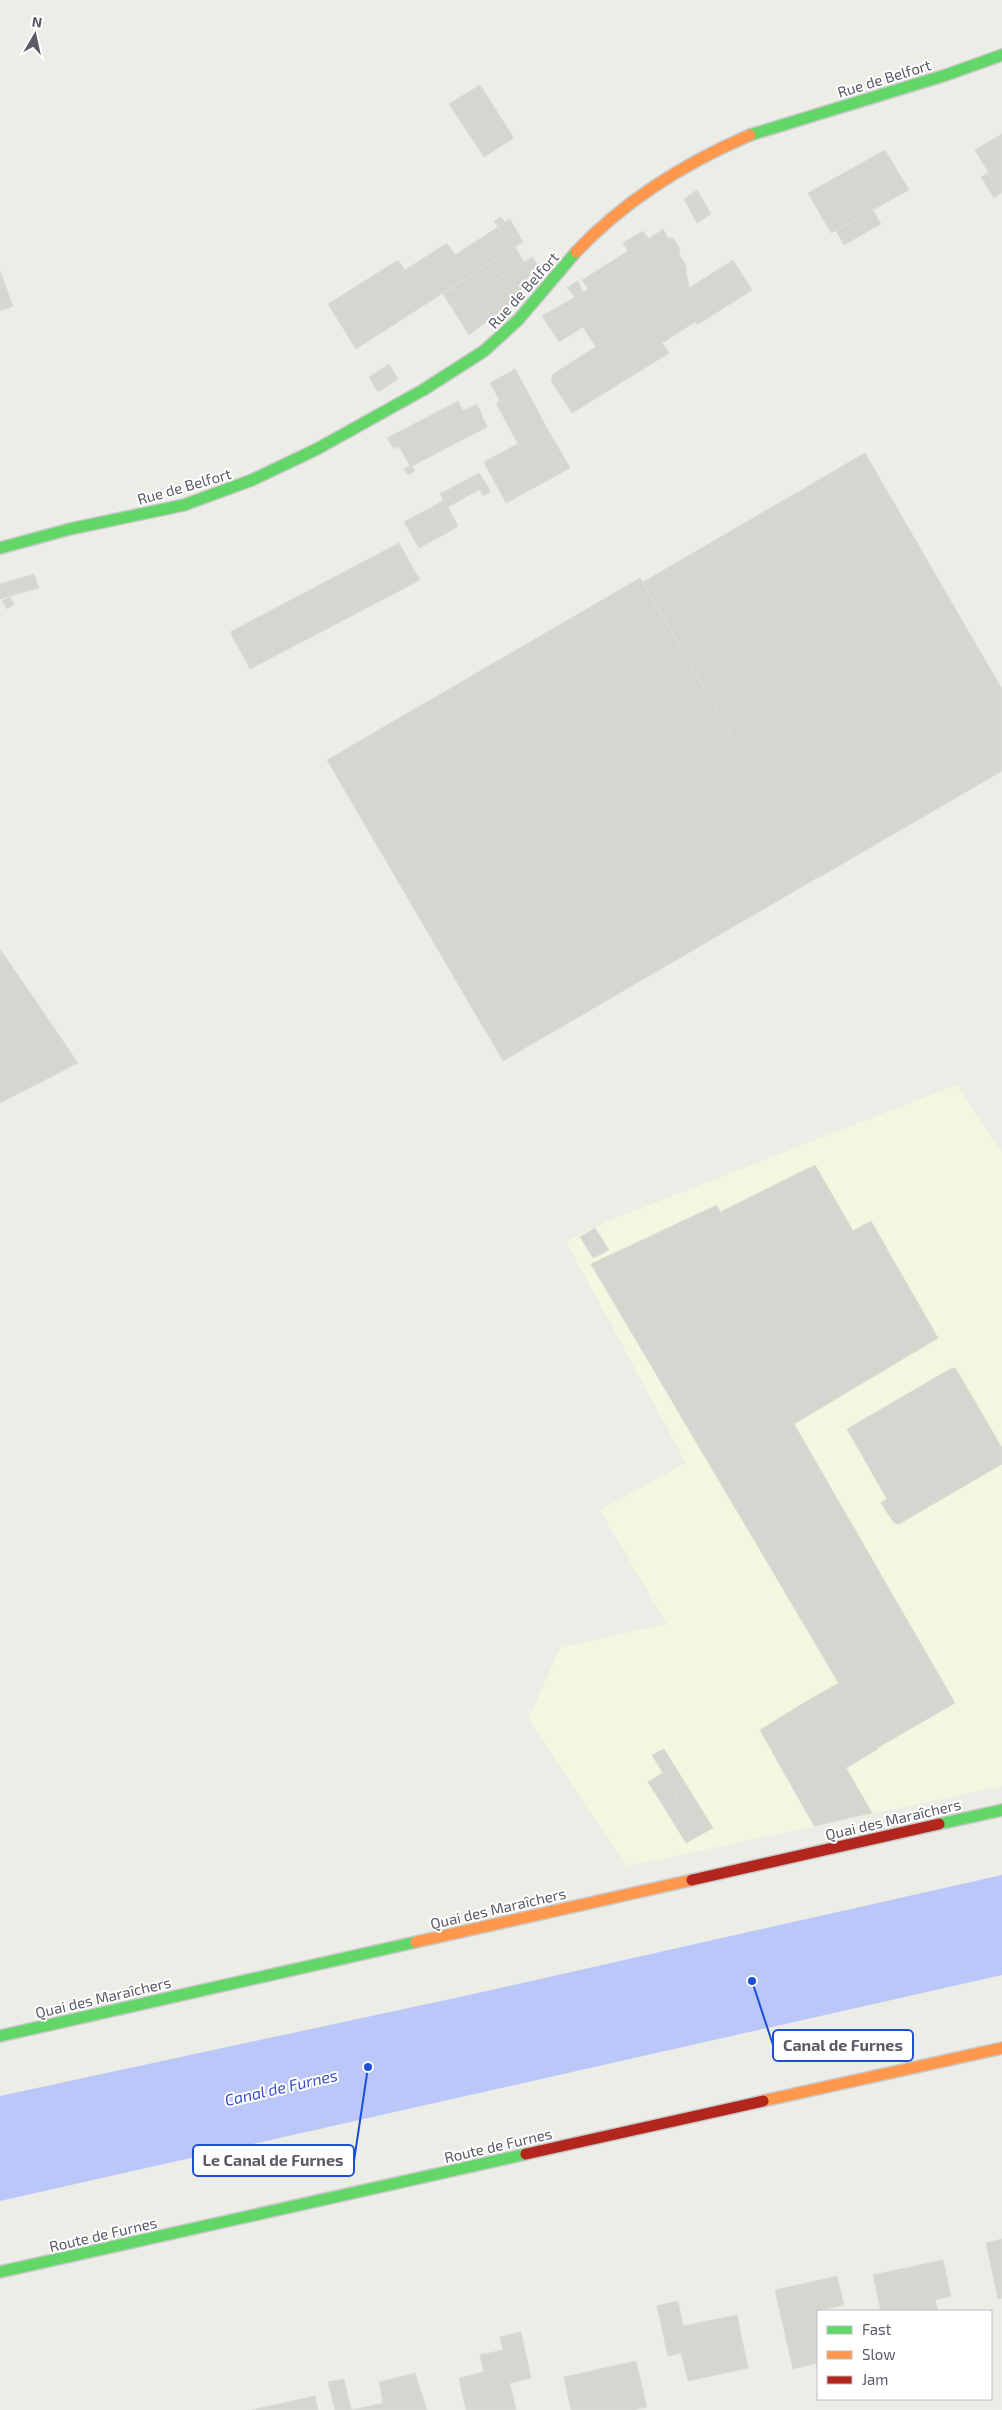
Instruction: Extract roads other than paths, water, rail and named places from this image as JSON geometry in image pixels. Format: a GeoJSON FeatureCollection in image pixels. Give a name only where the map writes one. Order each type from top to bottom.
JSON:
{"type":"FeatureCollection","features":[{"type":"Feature","properties":{"kind":"street","name":"Rue de Belfort"},"geometry":{"type":"LineString","coordinates":[[0,548],[77,528],[184,505],[236,487],[286,466],[420,393],[484,351],[526,313],[569,260],[598,232],[628,206],[683,166],[723,146],[751,135],[946,75],[1002,54]]}},
{"type":"Feature","properties":{"kind":"street","name":"Quai des Maraîchers"},"geometry":{"type":"LineString","coordinates":[[0,2036],[1002,1810]]}},
{"type":"Feature","properties":{"kind":"street","name":"Route de Furnes"},"geometry":{"type":"LineString","coordinates":[[0,2272],[1002,2048]]}},
{"type":"Feature","properties":{"kind":"water"},"geometry":{"type":"Polygon","coordinates":[[[1002,1875],[1002,1975],[0,2201],[0,2096],[469,1995],[1002,1875]]]}},
{"type":"Feature","properties":{"kind":"place","name":"Canal de Furnes"},"geometry":{"type":"Point","coordinates":[752,1981]}},
{"type":"Feature","properties":{"kind":"place","name":"Le Canal de Furnes"},"geometry":{"type":"Point","coordinates":[368,2067]}}]}
